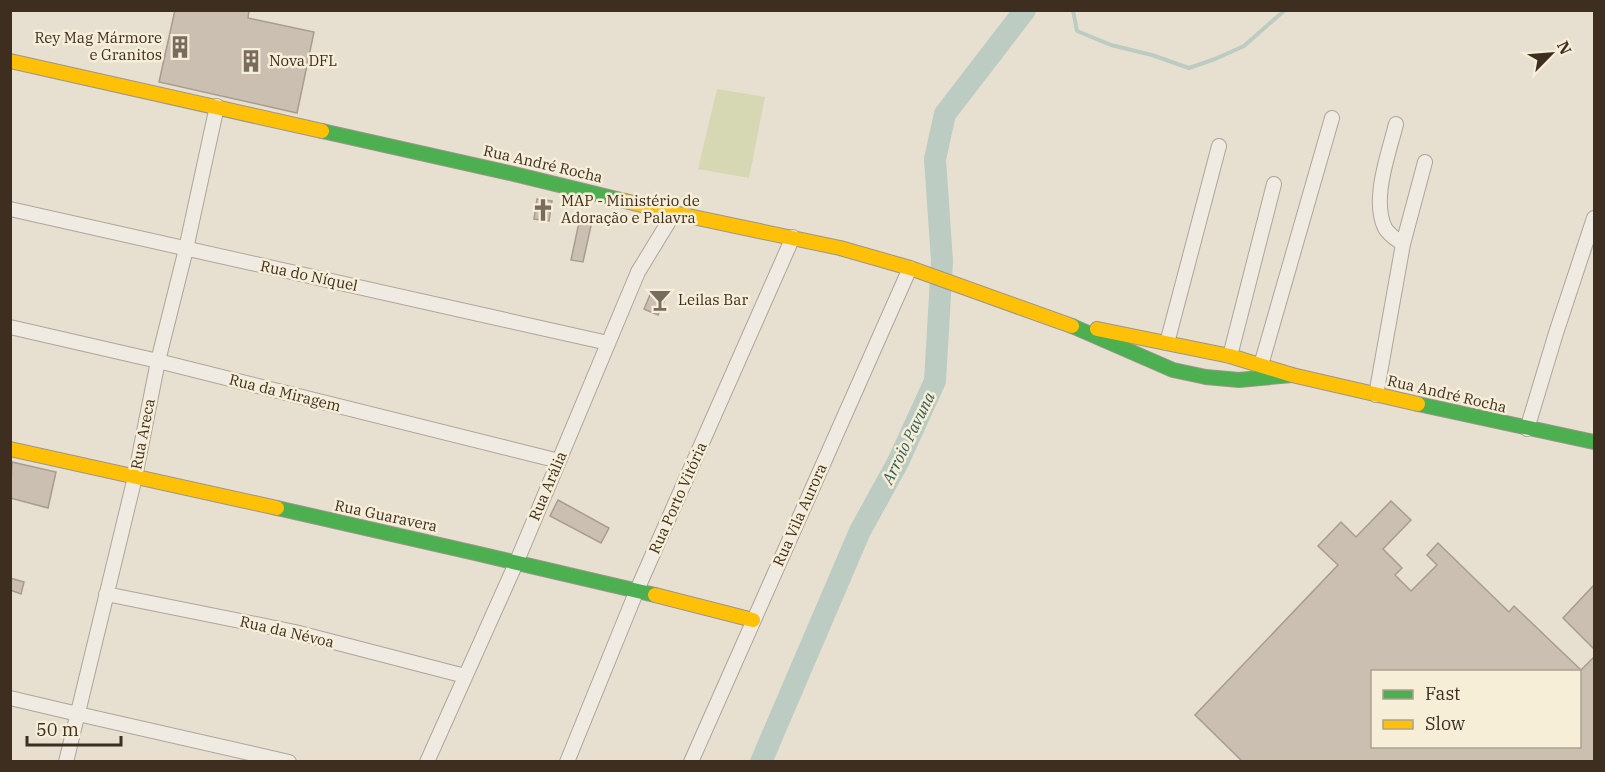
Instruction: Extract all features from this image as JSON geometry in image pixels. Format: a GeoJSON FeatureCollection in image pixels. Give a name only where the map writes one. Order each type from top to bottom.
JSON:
{"type":"FeatureCollection","features":[{"type":"Feature","properties":{"kind":"main road","name":"Rua André Rocha"},"geometry":{"type":"LineString","coordinates":[[10,61],[217,106],[674,213],[840,249],[913,269],[1062,322],[1173,370],[1206,377],[1239,380],[1292,375]]}},
{"type":"Feature","properties":{"kind":"main road","name":"Rua André Rocha"},"geometry":{"type":"LineString","coordinates":[[1062,322],[1230,356],[1292,375],[1376,395],[1594,442]]}},
{"type":"Feature","properties":{"kind":"main road","name":"Rua Guaravera"},"geometry":{"type":"LineString","coordinates":[[11,451],[517,561],[753,620]]}},
{"type":"Feature","properties":{"kind":"street","name":"Rua Areca"},"geometry":{"type":"LineString","coordinates":[[66,762],[135,477],[158,361],[186,249],[217,106]]}},
{"type":"Feature","properties":{"kind":"street"},"geometry":{"type":"LineString","coordinates":[[1261,366],[1332,118]]}},
{"type":"Feature","properties":{"kind":"street"},"geometry":{"type":"LineString","coordinates":[[1396,124],[1381,189],[1380,207],[1385,227],[1390,235],[1403,244]]}},
{"type":"Feature","properties":{"kind":"street"},"geometry":{"type":"LineString","coordinates":[[1167,343],[1219,146]]}},
{"type":"Feature","properties":{"kind":"street"},"geometry":{"type":"LineString","coordinates":[[1376,395],[1403,244],[1425,162]]}},
{"type":"Feature","properties":{"kind":"street"},"geometry":{"type":"LineString","coordinates":[[1230,356],[1274,184]]}},
{"type":"Feature","properties":{"kind":"street","name":"Rua do Níquel"},"geometry":{"type":"LineString","coordinates":[[10,209],[608,343]]}},
{"type":"Feature","properties":{"kind":"street","name":"Rua Arália"},"geometry":{"type":"LineString","coordinates":[[427,762],[517,561],[638,272],[674,213]]}},
{"type":"Feature","properties":{"kind":"street"},"geometry":{"type":"LineString","coordinates":[[1527,429],[1594,218]]}},
{"type":"Feature","properties":{"kind":"street","name":"Rua Porto Vitória"},"geometry":{"type":"LineString","coordinates":[[567,762],[638,590],[793,237]]}},
{"type":"Feature","properties":{"kind":"street","name":"Rua Vila Aurora"},"geometry":{"type":"LineString","coordinates":[[691,762],[913,269]]}},
{"type":"Feature","properties":{"kind":"street","name":"Rua da Miragem"},"geometry":{"type":"LineString","coordinates":[[10,327],[158,361],[559,461]]}},
{"type":"Feature","properties":{"kind":"street","name":"Rua da Névoa"},"geometry":{"type":"LineString","coordinates":[[106,594],[295,632],[465,676]]}},
{"type":"Feature","properties":{"kind":"street"},"geometry":{"type":"LineString","coordinates":[[10,698],[288,762]]}},
{"type":"Feature","properties":{"kind":"green space"},"geometry":{"type":"Polygon","coordinates":[[[717,89],[765,97],[749,178],[698,169],[717,89]]]}},
{"type":"Feature","properties":{"kind":"building","name":"Nova DFL"},"geometry":{"type":"Polygon","coordinates":[[[175,10],[249,10],[248,18],[314,32],[297,113],[159,82],[175,10]]]}},
{"type":"Feature","properties":{"kind":"building","name":"MAP - Ministério de Adoração e Palavra"},"geometry":{"type":"Polygon","coordinates":[[[537,199],[552,201],[549,221],[534,219],[537,199]]]}},
{"type":"Feature","properties":{"kind":"building"},"geometry":{"type":"Polygon","coordinates":[[[580,218],[592,221],[583,262],[571,260],[580,218]]]}},
{"type":"Feature","properties":{"kind":"building"},"geometry":{"type":"Polygon","coordinates":[[[652,290],[666,297],[658,315],[644,309],[652,290]]]}},
{"type":"Feature","properties":{"kind":"building"},"geometry":{"type":"Polygon","coordinates":[[[12,462],[56,472],[48,508],[10,498],[12,462]]]}},
{"type":"Feature","properties":{"kind":"building"},"geometry":{"type":"Polygon","coordinates":[[[558,500],[609,528],[601,543],[550,516],[558,500]]]}},
{"type":"Feature","properties":{"kind":"building"},"geometry":{"type":"Polygon","coordinates":[[[1391,501],[1411,520],[1383,549],[1402,568],[1395,575],[1411,591],[1437,565],[1427,555],[1438,543],[1509,612],[1514,606],[1581,670],[1594,657],[1594,762],[1243,762],[1195,715],[1338,565],[1318,546],[1341,522],[1356,537],[1391,501]]]}},
{"type":"Feature","properties":{"kind":"building"},"geometry":{"type":"Polygon","coordinates":[[[10,578],[24,582],[21,594],[10,590],[10,578]]]}},
{"type":"Feature","properties":{"kind":"building"},"geometry":{"type":"Polygon","coordinates":[[[1594,585],[1594,649],[1563,618],[1594,585]]]}},
{"type":"Feature","properties":{"kind":"waterway","name":"Arroio Pavuna"},"geometry":{"type":"LineString","coordinates":[[761,762],[860,531],[898,462],[935,381],[942,261],[935,159],[945,114],[1025,10]]}},
{"type":"Feature","properties":{"kind":"waterway"},"geometry":{"type":"LineString","coordinates":[[1073,10],[1077,31],[1111,45],[1152,55],[1189,68],[1244,46],[1285,10]]}},
{"type":"Feature","properties":{"kind":"traffic: fast"},"geometry":{"type":"LineString","coordinates":[[322,131],[625,201]]}},
{"type":"Feature","properties":{"kind":"traffic: fast"},"geometry":{"type":"LineString","coordinates":[[1072,326],[1173,370],[1206,377],[1239,380],[1292,375]]}},
{"type":"Feature","properties":{"kind":"traffic: fast"},"geometry":{"type":"LineString","coordinates":[[1418,404],[1594,442]]}},
{"type":"Feature","properties":{"kind":"traffic: fast"},"geometry":{"type":"LineString","coordinates":[[277,508],[655,595]]}},
{"type":"Feature","properties":{"kind":"traffic: slow"},"geometry":{"type":"LineString","coordinates":[[10,61],[322,131]]}},
{"type":"Feature","properties":{"kind":"traffic: slow"},"geometry":{"type":"LineString","coordinates":[[625,201],[840,248],[910,268],[1072,326]]}},
{"type":"Feature","properties":{"kind":"traffic: slow"},"geometry":{"type":"LineString","coordinates":[[1097,329],[1230,356],[1292,375],[1418,404]]}},
{"type":"Feature","properties":{"kind":"traffic: slow"},"geometry":{"type":"LineString","coordinates":[[10,449],[277,508]]}},
{"type":"Feature","properties":{"kind":"traffic: slow"},"geometry":{"type":"LineString","coordinates":[[655,595],[753,620]]}},
{"type":"Feature","properties":{"kind":"place","name":"Rey Mag Mármore e Granitos"},"geometry":{"type":"Point","coordinates":[180,47]}},
{"type":"Feature","properties":{"kind":"place","name":"Nova DFL"},"geometry":{"type":"Point","coordinates":[251,61]}},
{"type":"Feature","properties":{"kind":"place","name":"MAP - Ministério de Adoração e Palavra"},"geometry":{"type":"Point","coordinates":[543,210]}},
{"type":"Feature","properties":{"kind":"place","name":"Leilas Bar"},"geometry":{"type":"Point","coordinates":[660,300]}}]}
